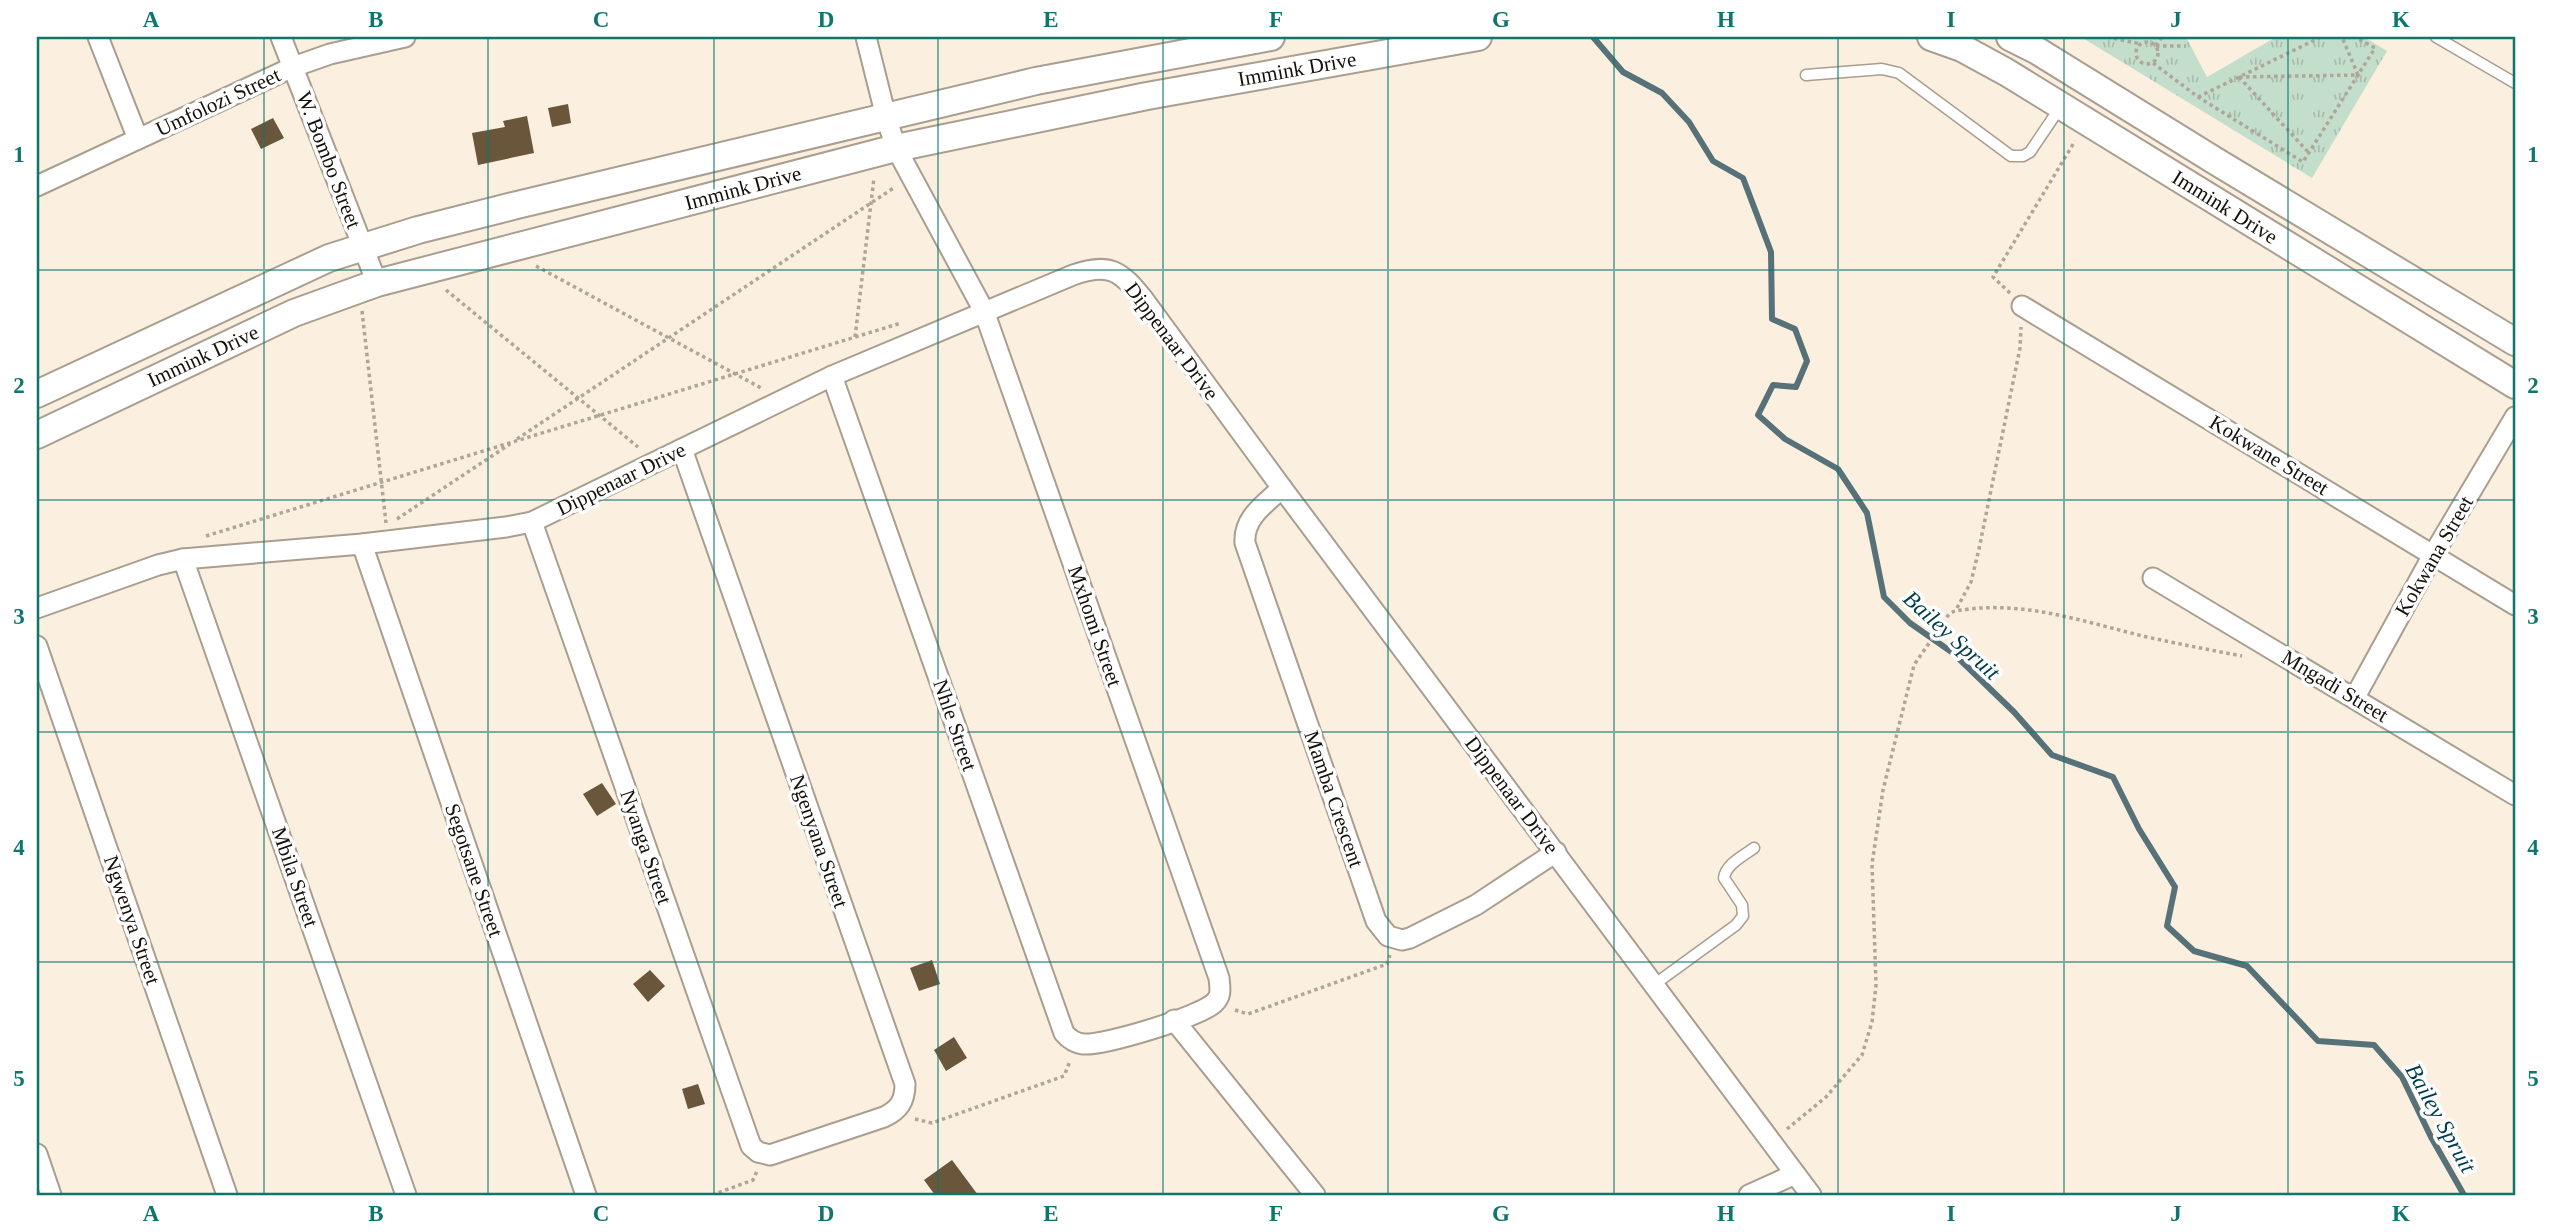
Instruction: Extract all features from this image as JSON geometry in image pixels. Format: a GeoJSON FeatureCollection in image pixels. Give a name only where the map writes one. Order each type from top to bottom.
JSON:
{"type":"FeatureCollection","features":[{"type":"Feature","properties":{"kind":"main road","name":"Immink Drive"},"geometry":{"type":"LineString","coordinates":[[37,394],[328,258],[362,246],[517,205],[1036,82],[1271,37]]}},
{"type":"Feature","properties":{"kind":"main road","name":"Immink Drive"},"geometry":{"type":"LineString","coordinates":[[37,435],[294,313],[368,286],[896,148],[1147,96],[1478,37]]}},
{"type":"Feature","properties":{"kind":"main road","name":"Immink Drive"},"geometry":{"type":"LineString","coordinates":[[1931,37],[1962,48],[2061,105],[2515,386]]}},
{"type":"Feature","properties":{"kind":"main road","name":"Immink Drive"},"geometry":{"type":"LineString","coordinates":[[2010,37],[2036,50],[2515,342]]}},
{"type":"Feature","properties":{"kind":"street"},"geometry":{"type":"LineString","coordinates":[[98,37],[138,139]]}},
{"type":"Feature","properties":{"kind":"street","name":"W. Bombo Street"},"geometry":{"type":"LineString","coordinates":[[281,37],[362,246],[368,286]]}},
{"type":"Feature","properties":{"kind":"street","name":"Umfolozi Street"},"geometry":{"type":"LineString","coordinates":[[37,186],[293,67],[330,54],[405,37]]}},
{"type":"Feature","properties":{"kind":"street","name":"Mxhomi Street"},"geometry":{"type":"LineString","coordinates":[[866,37],[896,148],[984,310],[1219,978],[1220,993],[1212,1005]]}},
{"type":"Feature","properties":{"kind":"street","name":"Dippenaar Drive"},"geometry":{"type":"LineString","coordinates":[[37,608],[158,565],[183,559],[362,544],[532,522],[852,367],[984,310],[1083,272],[1104,268],[1116,272],[1133,286],[1144,300],[1811,1195]]}},
{"type":"Feature","properties":{"kind":"street","name":"Kokwane Street"},"geometry":{"type":"LineString","coordinates":[[2022,306],[2515,605]]}},
{"type":"Feature","properties":{"kind":"street","name":"Nhle Street"},"geometry":{"type":"LineString","coordinates":[[832,376],[1060,1024],[1068,1038],[1077,1043]]}},
{"type":"Feature","properties":{"kind":"street","name":"Kokwana Street"},"geometry":{"type":"LineString","coordinates":[[2355,697],[2433,555],[2515,417]]}},
{"type":"Feature","properties":{"kind":"street","name":"Ngenyana Street"},"geometry":{"type":"LineString","coordinates":[[682,449],[905,1084],[901,1104],[892,1113]]}},
{"type":"Feature","properties":{"kind":"street","name":"Mamba Crescent"},"geometry":{"type":"LineString","coordinates":[[1282,488],[1249,521],[1244,534],[1245,543],[1376,921],[1382,931],[1396,939]]}},
{"type":"Feature","properties":{"kind":"street","name":"Nyanga Street"},"geometry":{"type":"LineString","coordinates":[[532,522],[751,1146],[770,1154]]}},
{"type":"Feature","properties":{"kind":"street","name":"Segotsane Street"},"geometry":{"type":"LineString","coordinates":[[362,544],[586,1195]]}},
{"type":"Feature","properties":{"kind":"street","name":"Mbila Street"},"geometry":{"type":"LineString","coordinates":[[183,559],[406,1195]]}},
{"type":"Feature","properties":{"kind":"street","name":"Mngadi Street"},"geometry":{"type":"LineString","coordinates":[[2153,578],[2515,795]]}},
{"type":"Feature","properties":{"kind":"street","name":"Ngwenya Street"},"geometry":{"type":"LineString","coordinates":[[37,646],[227,1195]]}},
{"type":"Feature","properties":{"kind":"street"},"geometry":{"type":"LineString","coordinates":[[1396,939],[1410,938],[1476,905],[1556,852]]}},
{"type":"Feature","properties":{"kind":"street"},"geometry":{"type":"LineString","coordinates":[[1077,1043],[1103,1043],[1212,1005]]}},
{"type":"Feature","properties":{"kind":"street"},"geometry":{"type":"LineString","coordinates":[[1174,1020],[1315,1195]]}},
{"type":"Feature","properties":{"kind":"street"},"geometry":{"type":"LineString","coordinates":[[770,1154],[892,1113]]}},
{"type":"Feature","properties":{"kind":"street"},"geometry":{"type":"LineString","coordinates":[[37,1154],[51,1195]]}},
{"type":"Feature","properties":{"kind":"street"},"geometry":{"type":"LineString","coordinates":[[1748,1195],[1795,1174]]}},
{"type":"Feature","properties":{"kind":"lane"},"geometry":{"type":"LineString","coordinates":[[2436,37],[2515,83]]}},
{"type":"Feature","properties":{"kind":"lane"},"geometry":{"type":"LineString","coordinates":[[1806,75],[1882,69],[1899,73],[2011,156],[2023,156],[2030,152],[2061,105]]}},
{"type":"Feature","properties":{"kind":"lane"},"geometry":{"type":"LineString","coordinates":[[1655,984],[1736,925],[1743,916],[1742,905],[1724,878],[1725,871],[1754,848]]}},
{"type":"Feature","properties":{"kind":"path"},"geometry":{"type":"LineString","coordinates":[[2107,37],[2156,46],[2186,46]]}},
{"type":"Feature","properties":{"kind":"path"},"geometry":{"type":"LineString","coordinates":[[2153,63],[2158,54],[2156,46],[2162,37]]}},
{"type":"Feature","properties":{"kind":"path"},"geometry":{"type":"LineString","coordinates":[[2198,97],[2321,37]]}},
{"type":"Feature","properties":{"kind":"path"},"geometry":{"type":"LineString","coordinates":[[2342,37],[2358,75]]}},
{"type":"Feature","properties":{"kind":"path"},"geometry":{"type":"LineString","coordinates":[[2141,44],[2136,53],[2138,61],[2153,63],[2198,97],[2303,162],[2375,48],[2355,37]]}},
{"type":"Feature","properties":{"kind":"path"},"geometry":{"type":"LineString","coordinates":[[2239,77],[2358,75]]}},
{"type":"Feature","properties":{"kind":"path"},"geometry":{"type":"LineString","coordinates":[[2239,77],[2309,153]]}},
{"type":"Feature","properties":{"kind":"path"},"geometry":{"type":"LineString","coordinates":[[1772,1142],[1826,1097],[1862,1055],[1872,1022],[1876,985],[1872,864],[1883,790],[1914,665],[1943,622],[1957,609],[1971,582],[2020,348],[2022,306],[1993,276],[2087,121]]}},
{"type":"Feature","properties":{"kind":"path"},"geometry":{"type":"LineString","coordinates":[[852,367],[874,177]]}},
{"type":"Feature","properties":{"kind":"path"},"geometry":{"type":"LineString","coordinates":[[368,286],[387,526],[900,184]]}},
{"type":"Feature","properties":{"kind":"path"},"geometry":{"type":"LineString","coordinates":[[523,245],[528,262],[761,387],[775,404]]}},
{"type":"Feature","properties":{"kind":"path"},"geometry":{"type":"LineString","coordinates":[[423,271],[656,461]]}},
{"type":"Feature","properties":{"kind":"path"},"geometry":{"type":"LineString","coordinates":[[204,536],[903,323]]}},
{"type":"Feature","properties":{"kind":"path"},"geometry":{"type":"LineString","coordinates":[[1957,609],[2003,607],[2041,611],[2244,656]]}},
{"type":"Feature","properties":{"kind":"path"},"geometry":{"type":"LineString","coordinates":[[1212,1005],[1248,1014],[1387,964],[1396,939]]}},
{"type":"Feature","properties":{"kind":"path"},"geometry":{"type":"LineString","coordinates":[[892,1113],[932,1123],[1064,1076],[1077,1043]]}},
{"type":"Feature","properties":{"kind":"path"},"geometry":{"type":"LineString","coordinates":[[712,1195],[753,1180],[770,1154]]}},
{"type":"Feature","properties":{"kind":"green space"},"geometry":{"type":"Polygon","coordinates":[[[2081,37],[2186,37],[2207,77],[2276,37],[2364,37],[2387,51],[2312,178],[2081,37]]]}},
{"type":"Feature","properties":{"kind":"building"},"geometry":{"type":"Polygon","coordinates":[[[568,104],[571,123],[552,127],[548,108],[568,104]]]}},
{"type":"Feature","properties":{"kind":"building"},"geometry":{"type":"Polygon","coordinates":[[[527,116],[534,153],[478,165],[472,133],[505,127],[503,121],[527,116]]]}},
{"type":"Feature","properties":{"kind":"building"},"geometry":{"type":"Polygon","coordinates":[[[273,118],[284,138],[261,149],[251,129],[273,118]]]}},
{"type":"Feature","properties":{"kind":"building"},"geometry":{"type":"Polygon","coordinates":[[[602,783],[616,804],[597,816],[583,794],[602,783]]]}},
{"type":"Feature","properties":{"kind":"building"},"geometry":{"type":"Polygon","coordinates":[[[932,960],[940,984],[919,991],[910,968],[932,960]]]}},
{"type":"Feature","properties":{"kind":"building"},"geometry":{"type":"Polygon","coordinates":[[[650,970],[665,986],[648,1002],[633,984],[650,970]]]}},
{"type":"Feature","properties":{"kind":"building"},"geometry":{"type":"Polygon","coordinates":[[[954,1037],[967,1058],[946,1071],[934,1050],[954,1037]]]}},
{"type":"Feature","properties":{"kind":"building"},"geometry":{"type":"Polygon","coordinates":[[[698,1084],[705,1104],[688,1109],[682,1089],[698,1084]]]}},
{"type":"Feature","properties":{"kind":"building"},"geometry":{"type":"Polygon","coordinates":[[[952,1160],[978,1195],[935,1195],[924,1180],[952,1160]]]}},
{"type":"Feature","properties":{"kind":"waterway","name":"Bailey Spruit"},"geometry":{"type":"LineString","coordinates":[[1593,37],[1623,72],[1662,93],[1689,122],[1713,161],[1743,178],[1771,252],[1772,319],[1795,329],[1807,361],[1796,387],[1773,385],[1758,415],[1785,439],[1838,469],[1867,513],[1884,597],[1910,623],[1953,653],[2014,712],[2052,755],[2113,777],[2139,829],[2175,887],[2167,926],[2194,951],[2247,966],[2318,1041],[2374,1045],[2402,1077],[2431,1137],[2464,1195]]}}]}
